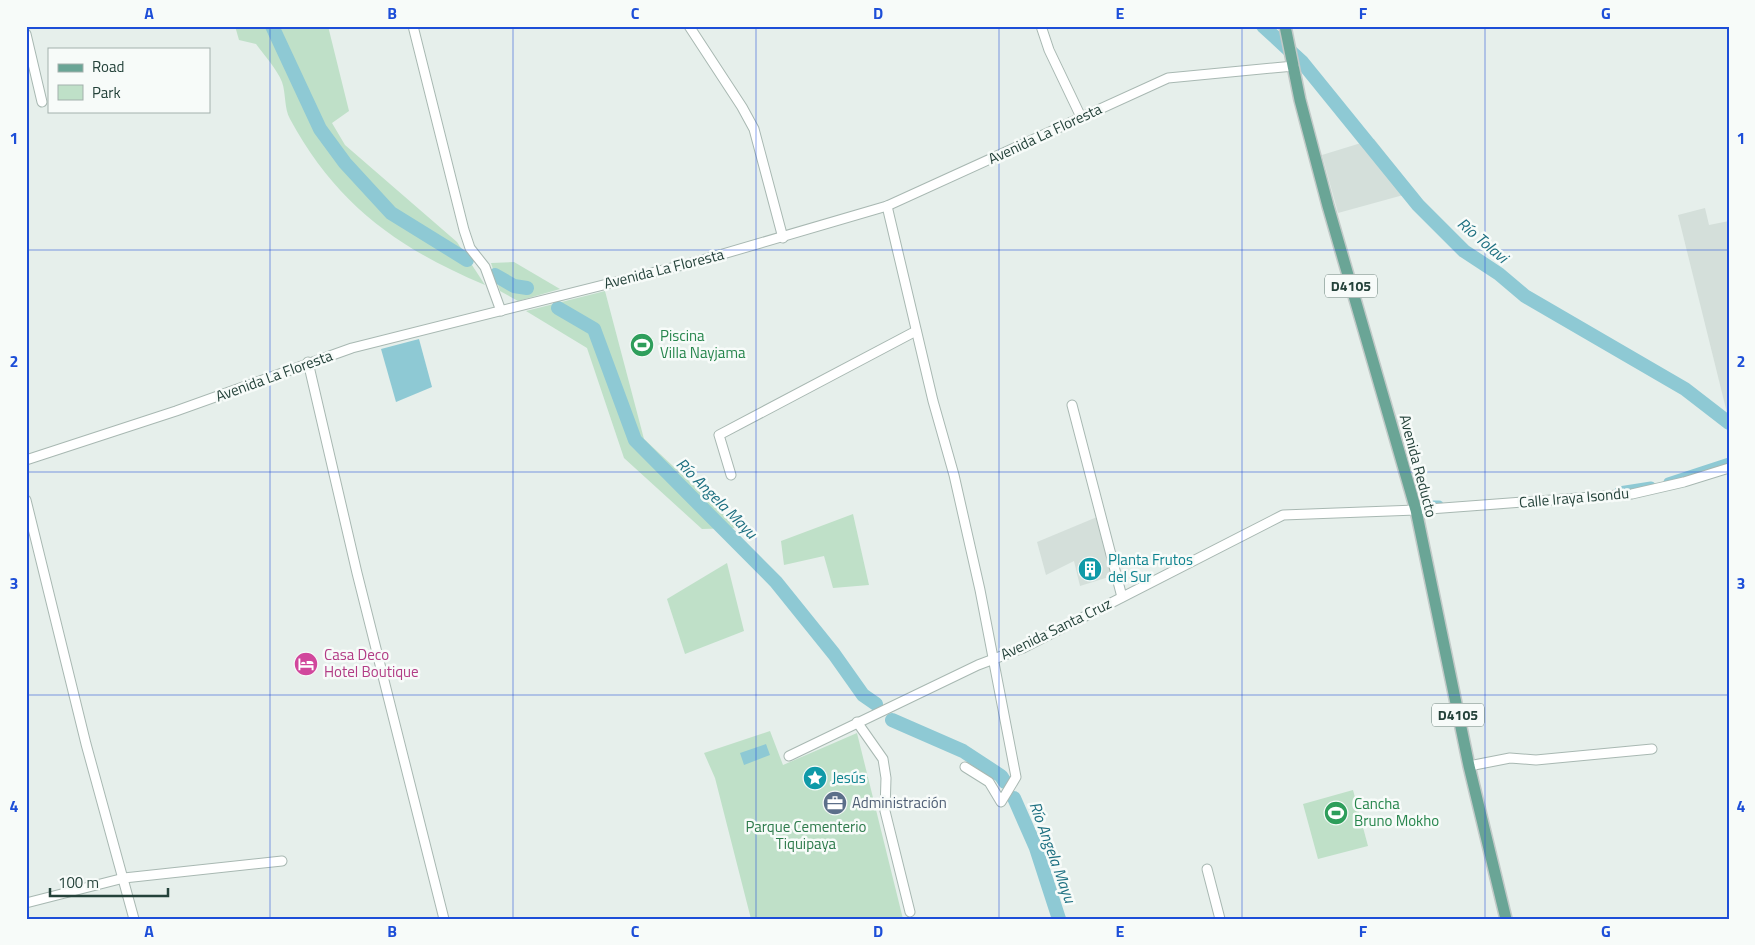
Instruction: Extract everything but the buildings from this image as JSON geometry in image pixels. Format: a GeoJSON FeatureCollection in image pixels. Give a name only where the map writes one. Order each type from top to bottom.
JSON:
{"type":"FeatureCollection","features":[{"type":"Feature","properties":{"kind":"main road","name":"Avenida Reducto"},"geometry":{"type":"LineString","coordinates":[[1286,30],[1300,100],[1328,206],[1416,510],[1469,766],[1506,919]]}},
{"type":"Feature","properties":{"kind":"street"},"geometry":{"type":"LineString","coordinates":[[412,26],[464,230],[470,248],[485,267],[501,311]]}},
{"type":"Feature","properties":{"kind":"street"},"geometry":{"type":"LineString","coordinates":[[689,26],[742,107],[754,129],[783,238]]}},
{"type":"Feature","properties":{"kind":"street"},"geometry":{"type":"LineString","coordinates":[[1041,26],[1049,50],[1081,117]]}},
{"type":"Feature","properties":{"kind":"street"},"geometry":{"type":"LineString","coordinates":[[26,34],[42,102]]}},
{"type":"Feature","properties":{"kind":"street","name":"Avenida La Floresta"},"geometry":{"type":"LineString","coordinates":[[26,460],[176,411],[308,362],[352,348],[783,238],[887,206],[1168,78],[1294,63]]}},
{"type":"Feature","properties":{"kind":"street"},"geometry":{"type":"LineString","coordinates":[[887,206],[916,331],[954,475],[994,660],[1016,777],[1001,802],[989,782],[965,767]]}},
{"type":"Feature","properties":{"kind":"street"},"geometry":{"type":"LineString","coordinates":[[731,475],[719,435],[916,331]]}},
{"type":"Feature","properties":{"kind":"street"},"geometry":{"type":"LineString","coordinates":[[308,362],[444,919]]}},
{"type":"Feature","properties":{"kind":"street"},"geometry":{"type":"LineString","coordinates":[[1072,405],[1122,597]]}},
{"type":"Feature","properties":{"kind":"street","name":"Calle Iraya Isondu"},"geometry":{"type":"LineString","coordinates":[[1416,510],[1632,494],[1684,482],[1729,468]]}},
{"type":"Feature","properties":{"kind":"street"},"geometry":{"type":"LineString","coordinates":[[26,500],[86,744],[134,919]]}},
{"type":"Feature","properties":{"kind":"street","name":"Avenida Santa Cruz"},"geometry":{"type":"LineString","coordinates":[[789,756],[978,665],[1023,648],[1283,516],[1416,510]]}},
{"type":"Feature","properties":{"kind":"street"},"geometry":{"type":"LineString","coordinates":[[857,722],[884,759],[886,778],[885,811],[910,912]]}},
{"type":"Feature","properties":{"kind":"street"},"geometry":{"type":"LineString","coordinates":[[1469,766],[1510,758],[1536,760],[1652,749]]}},
{"type":"Feature","properties":{"kind":"street"},"geometry":{"type":"LineString","coordinates":[[26,903],[124,878],[282,861]]}},
{"type":"Feature","properties":{"kind":"street"},"geometry":{"type":"LineString","coordinates":[[1207,868],[1220,919]]}},
{"type":"Feature","properties":{"kind":"shaded area"},"geometry":{"type":"Polygon","coordinates":[[[1374,139],[1410,185],[1407,194],[1338,213],[1322,155],[1374,139]]]}},
{"type":"Feature","properties":{"kind":"shaded area"},"geometry":{"type":"Polygon","coordinates":[[[1705,208],[1709,225],[1729,221],[1729,421],[1678,215],[1705,208]]]}},
{"type":"Feature","properties":{"kind":"shaded area"},"geometry":{"type":"Polygon","coordinates":[[[1097,517],[1112,576],[1080,586],[1074,561],[1046,575],[1037,542],[1097,517]]]}},
{"type":"Feature","properties":{"kind":"green space"},"geometry":{"type":"Polygon","coordinates":[[[235,26],[328,26],[349,111],[332,123],[345,145],[457,242],[485,285],[453,271],[397,239],[349,199],[328,176],[308,149],[290,119],[282,82],[277,72],[256,44],[239,40],[235,26]]]}},
{"type":"Feature","properties":{"kind":"green space"},"geometry":{"type":"Polygon","coordinates":[[[514,262],[560,289],[518,301],[500,291],[491,263],[514,262]]]}},
{"type":"Feature","properties":{"kind":"green space"},"geometry":{"type":"Polygon","coordinates":[[[605,291],[644,439],[719,509],[736,528],[702,529],[624,458],[587,348],[526,311],[605,291]]]}},
{"type":"Feature","properties":{"kind":"green space"},"geometry":{"type":"Polygon","coordinates":[[[853,514],[869,585],[833,588],[824,556],[784,565],[781,541],[853,514]]]}},
{"type":"Feature","properties":{"kind":"green space"},"geometry":{"type":"Polygon","coordinates":[[[727,563],[744,631],[685,654],[667,599],[727,563]]]}},
{"type":"Feature","properties":{"kind":"green space","name":"Parque Cementerio Tiquipaya"},"geometry":{"type":"Polygon","coordinates":[[[770,731],[783,765],[857,733],[903,919],[751,919],[715,778],[704,753],[770,731]]]}},
{"type":"Feature","properties":{"kind":"green space"},"geometry":{"type":"Polygon","coordinates":[[[1353,790],[1368,846],[1318,859],[1303,804],[1353,790]]]}},
{"type":"Feature","properties":{"kind":"water"},"geometry":{"type":"Polygon","coordinates":[[[419,339],[432,387],[396,402],[381,349],[419,339]]]}},
{"type":"Feature","properties":{"kind":"water"},"geometry":{"type":"Polygon","coordinates":[[[766,744],[770,755],[744,765],[740,753],[766,744]]]}},
{"type":"Feature","properties":{"kind":"waterway","name":"Río Angela Mayu"},"geometry":{"type":"LineString","coordinates":[[272,26],[320,129],[345,163],[391,213],[467,260]]}},
{"type":"Feature","properties":{"kind":"waterway","name":"Río Tolavi"},"geometry":{"type":"LineString","coordinates":[[1263,26],[1302,62],[1418,205],[1464,251],[1499,274],[1525,296],[1685,389],[1729,423]]}},
{"type":"Feature","properties":{"kind":"waterway","name":"Río Angela Mayu"},"geometry":{"type":"LineString","coordinates":[[495,275],[514,286],[527,288]]}},
{"type":"Feature","properties":{"kind":"waterway","name":"Río Angela Mayu"},"geometry":{"type":"LineString","coordinates":[[558,308],[594,329],[635,440],[776,582],[834,654],[863,695],[876,704]]}},
{"type":"Feature","properties":{"kind":"waterway"},"geometry":{"type":"LineString","coordinates":[[1668,482],[1729,462]]}},
{"type":"Feature","properties":{"kind":"waterway"},"geometry":{"type":"LineString","coordinates":[[1619,491],[1651,486]]}},
{"type":"Feature","properties":{"kind":"waterway"},"geometry":{"type":"LineString","coordinates":[[1422,505],[1439,505]]}},
{"type":"Feature","properties":{"kind":"waterway","name":"Río Angela Mayu"},"geometry":{"type":"LineString","coordinates":[[892,720],[963,751],[1001,776],[1005,782]]}},
{"type":"Feature","properties":{"kind":"waterway","name":"Río Angela Mayu"},"geometry":{"type":"LineString","coordinates":[[1014,798],[1036,848],[1059,919]]}},
{"type":"Feature","properties":{"kind":"place","name":"Piscina Villa Nayjama"},"geometry":{"type":"Point","coordinates":[642,345]}},
{"type":"Feature","properties":{"kind":"place","name":"Planta Frutos del Sur"},"geometry":{"type":"Point","coordinates":[1090,569]}},
{"type":"Feature","properties":{"kind":"place","name":"Casa Deco Hotel Boutique"},"geometry":{"type":"Point","coordinates":[306,664]}},
{"type":"Feature","properties":{"kind":"place","name":"Jesús"},"geometry":{"type":"Point","coordinates":[815,778]}},
{"type":"Feature","properties":{"kind":"place","name":"Administración"},"geometry":{"type":"Point","coordinates":[835,803]}},
{"type":"Feature","properties":{"kind":"place","name":"Cancha Bruno Mokho"},"geometry":{"type":"Point","coordinates":[1336,813]}}]}
